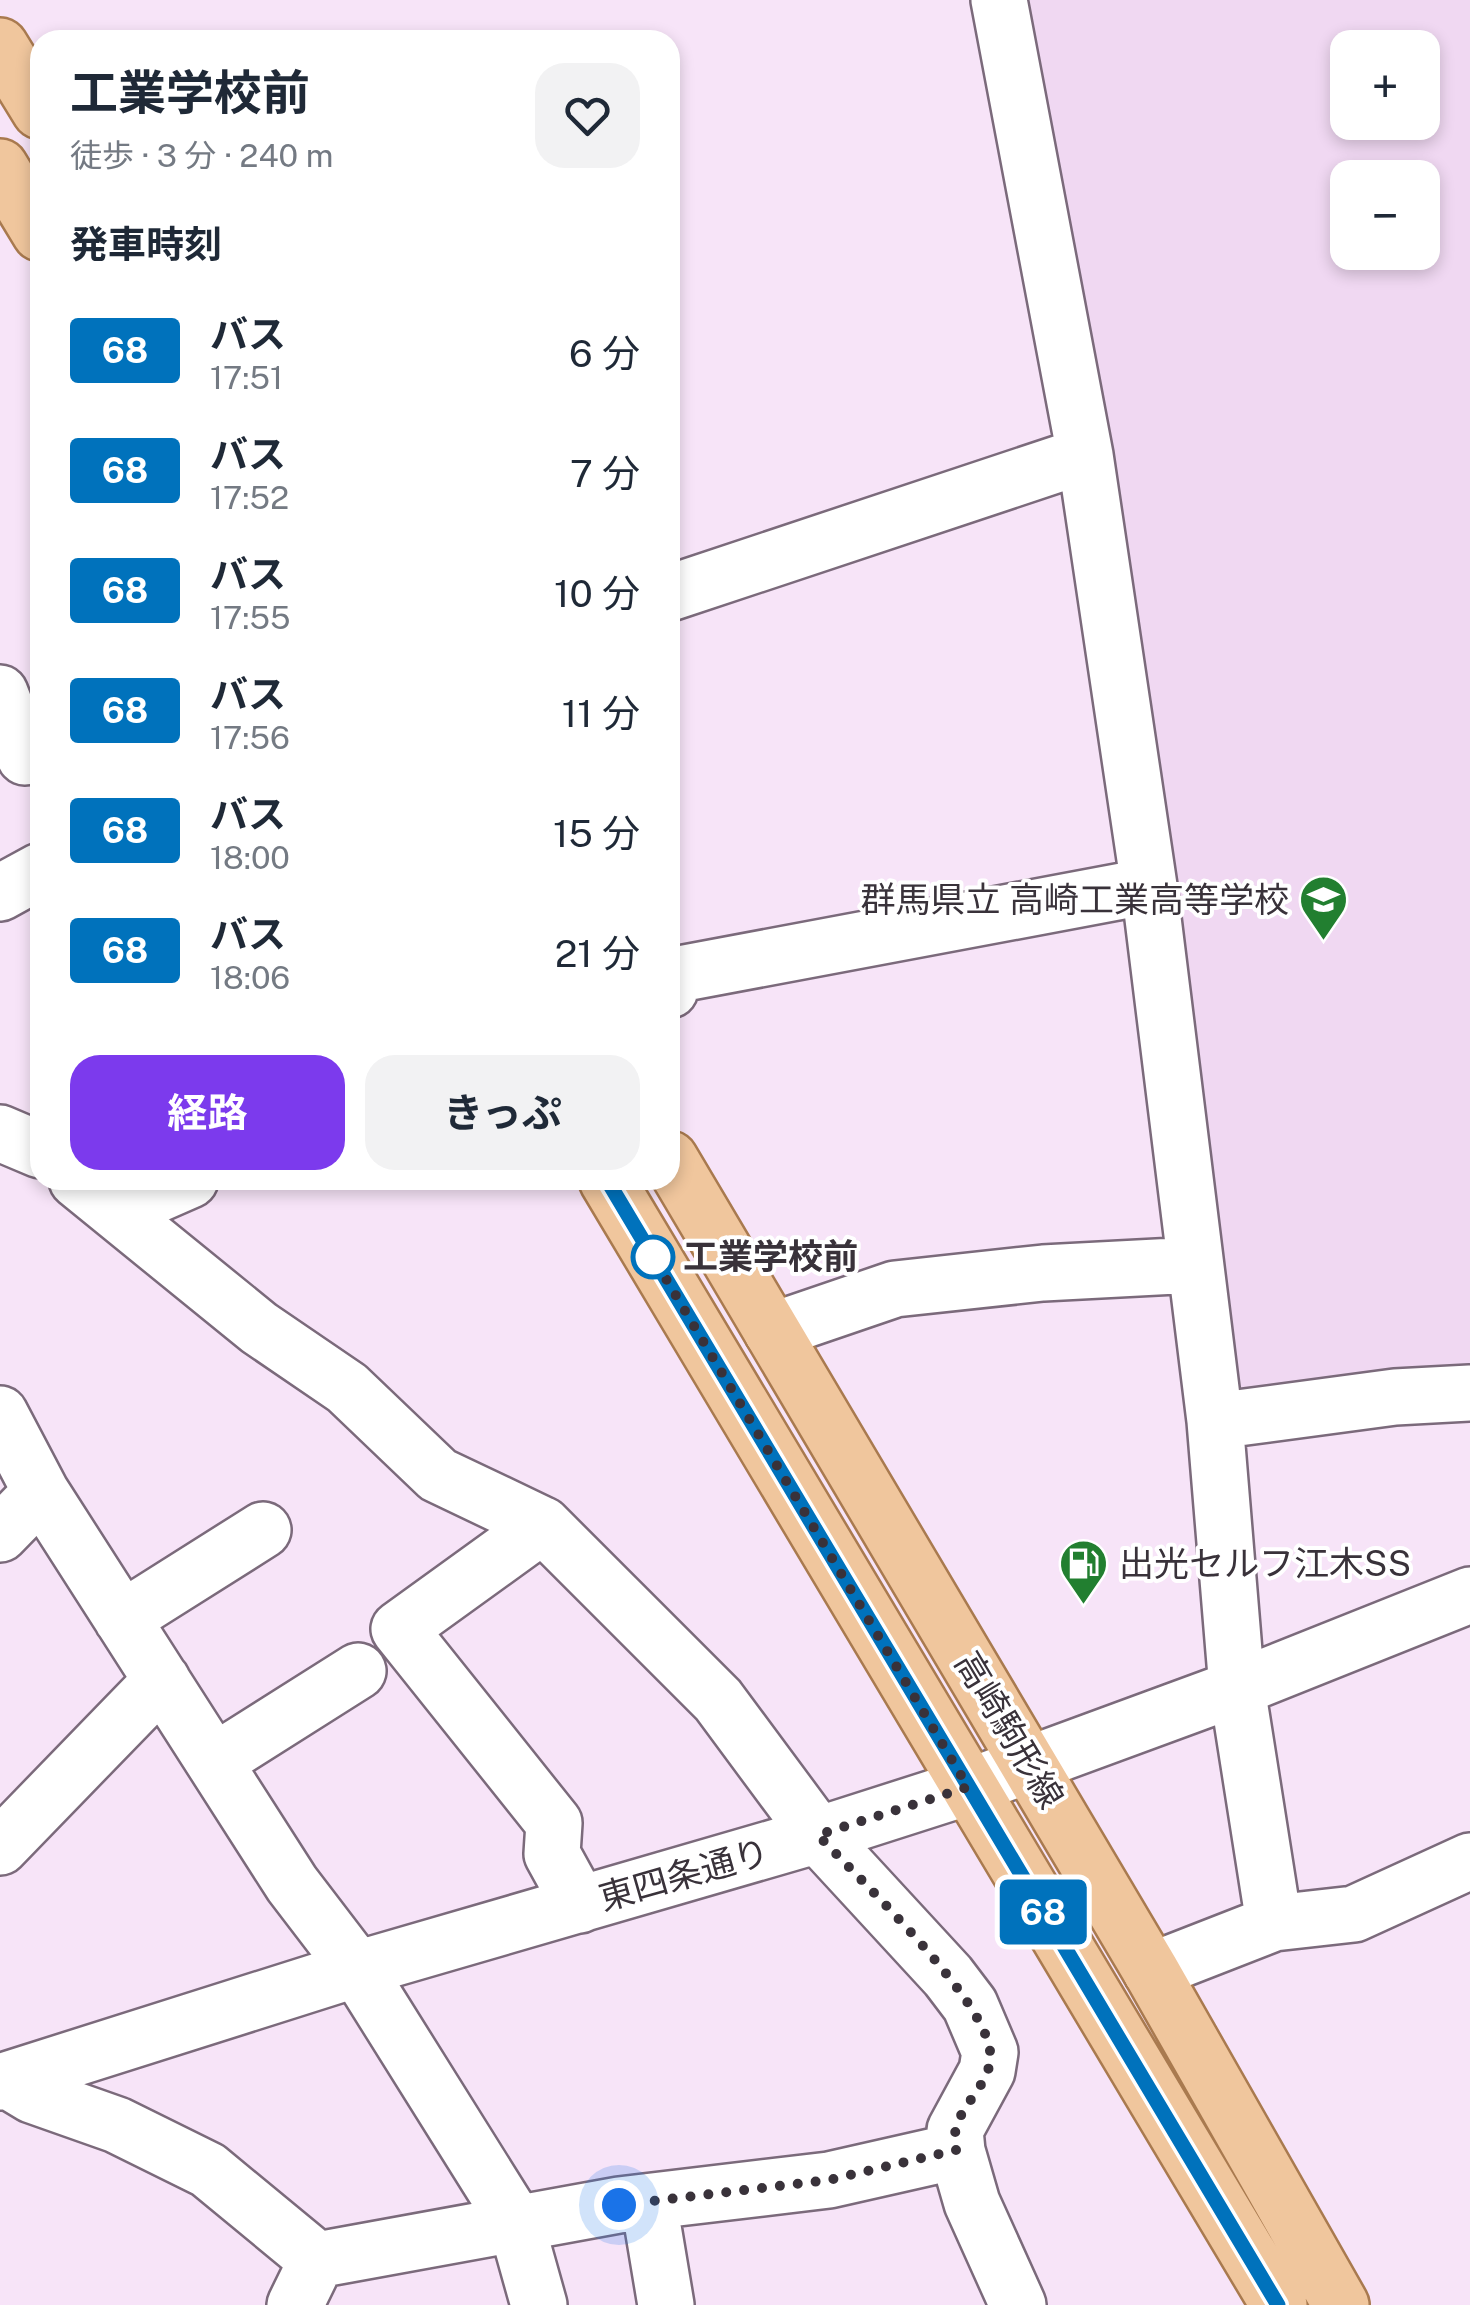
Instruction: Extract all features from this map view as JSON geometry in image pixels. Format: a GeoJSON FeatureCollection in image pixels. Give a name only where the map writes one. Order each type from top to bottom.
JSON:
{"type":"FeatureCollection","features":[{"type":"Feature","properties":{"kind":"main road"},"geometry":{"type":"LineString","coordinates":[[0,46],[30,96]]}},
{"type":"Feature","properties":{"kind":"main road"},"geometry":{"type":"LineString","coordinates":[[0,167],[30,216]]}},
{"type":"Feature","properties":{"kind":"main road","name":"高崎駒形線"},"geometry":{"type":"LineString","coordinates":[[680,1176],[1030,1764],[1341,2305]]}},
{"type":"Feature","properties":{"kind":"main road","name":"高崎駒形線"},"geometry":{"type":"LineString","coordinates":[[613,1190],[1278,2305]]}},
{"type":"Feature","properties":{"kind":"street"},"geometry":{"type":"LineString","coordinates":[[999,0],[1085,455],[1148,886],[1215,1421],[1237,1688],[1274,1922]]}},
{"type":"Feature","properties":{"kind":"street"},"geometry":{"type":"LineString","coordinates":[[680,590],[1085,455]]}},
{"type":"Feature","properties":{"kind":"street"},"geometry":{"type":"LineString","coordinates":[[0,693],[22,769]]}},
{"type":"Feature","properties":{"kind":"street"},"geometry":{"type":"LineString","coordinates":[[0,893],[30,876]]}},
{"type":"Feature","properties":{"kind":"street"},"geometry":{"type":"LineString","coordinates":[[680,974],[1148,886]]}},
{"type":"Feature","properties":{"kind":"street"},"geometry":{"type":"LineString","coordinates":[[0,1133],[30,1146]]}},
{"type":"Feature","properties":{"kind":"street"},"geometry":{"type":"LineString","coordinates":[[97,1196],[132,1190]]}},
{"type":"Feature","properties":{"kind":"street"},"geometry":{"type":"LineString","coordinates":[[97,1196],[259,1328],[347,1388],[438,1475],[543,1525],[718,1700],[818,1835],[948,1976],[970,2005],[990,2052],[987,2071],[955,2130],[956,2150],[972,2204],[1018,2305]]}},
{"type":"Feature","properties":{"kind":"street"},"geometry":{"type":"LineString","coordinates":[[772,1331],[896,1289],[1042,1273],[1196,1265]]}},
{"type":"Feature","properties":{"kind":"street"},"geometry":{"type":"LineString","coordinates":[[1215,1421],[1395,1397],[1470,1394]]}},
{"type":"Feature","properties":{"kind":"street"},"geometry":{"type":"LineString","coordinates":[[0,1414],[41,1492],[292,1884],[357,1969],[516,2222],[539,2305]]}},
{"type":"Feature","properties":{"kind":"street"},"geometry":{"type":"LineString","coordinates":[[0,1534],[41,1492]]}},
{"type":"Feature","properties":{"kind":"street"},"geometry":{"type":"LineString","coordinates":[[543,1525],[399,1629],[554,1823],[552,1854],[580,1905]]}},
{"type":"Feature","properties":{"kind":"street"},"geometry":{"type":"LineString","coordinates":[[122,1618],[263,1530]]}},
{"type":"Feature","properties":{"kind":"street","name":"東四条通り"},"geometry":{"type":"LineString","coordinates":[[3,2081],[357,1969],[818,1835],[968,1787],[1237,1688],[1470,1595]]}},
{"type":"Feature","properties":{"kind":"street"},"geometry":{"type":"LineString","coordinates":[[214,1762],[358,1671]]}},
{"type":"Feature","properties":{"kind":"street"},"geometry":{"type":"LineString","coordinates":[[0,1847],[162,1680]]}},
{"type":"Feature","properties":{"kind":"street"},"geometry":{"type":"LineString","coordinates":[[1151,1972],[1274,1922],[1354,1914],[1470,1861]]}},
{"type":"Feature","properties":{"kind":"street"},"geometry":{"type":"LineString","coordinates":[[3,2081],[118,2125],[208,2170],[306,2282],[516,2222],[829,2180],[956,2150]]}},
{"type":"Feature","properties":{"kind":"street"},"geometry":{"type":"LineString","coordinates":[[648,2203],[666,2305]]}},
{"type":"Feature","properties":{"kind":"shaded area","name":"群馬県立 高崎工業高等学校"},"geometry":{"type":"Polygon","coordinates":[[[1011,0],[1470,0],[1470,1383],[1242,1404],[1116,501],[1011,0]]]}},
{"type":"Feature","properties":{"kind":"bus line","name":"68"},"geometry":{"type":"LineString","coordinates":[[613,1190],[1278,2305]]}},
{"type":"Feature","properties":{"kind":"place","name":"群馬県立 高崎工業高等学校"},"geometry":{"type":"Point","coordinates":[1324,942]}},
{"type":"Feature","properties":{"kind":"place","name":"工業学校前"},"geometry":{"type":"Point","coordinates":[653,1257]}},
{"type":"Feature","properties":{"kind":"place","name":"出光セルフ江木SS"},"geometry":{"type":"Point","coordinates":[1084,1606]}},
{"type":"Feature","properties":{"kind":"route"},"geometry":{"type":"LineString","coordinates":[[619,2205],[829,2180],[956,2150],[955,2130],[987,2071],[990,2052],[970,2005],[948,1976],[818,1835],[968,1787],[653,1257]]}}]}
